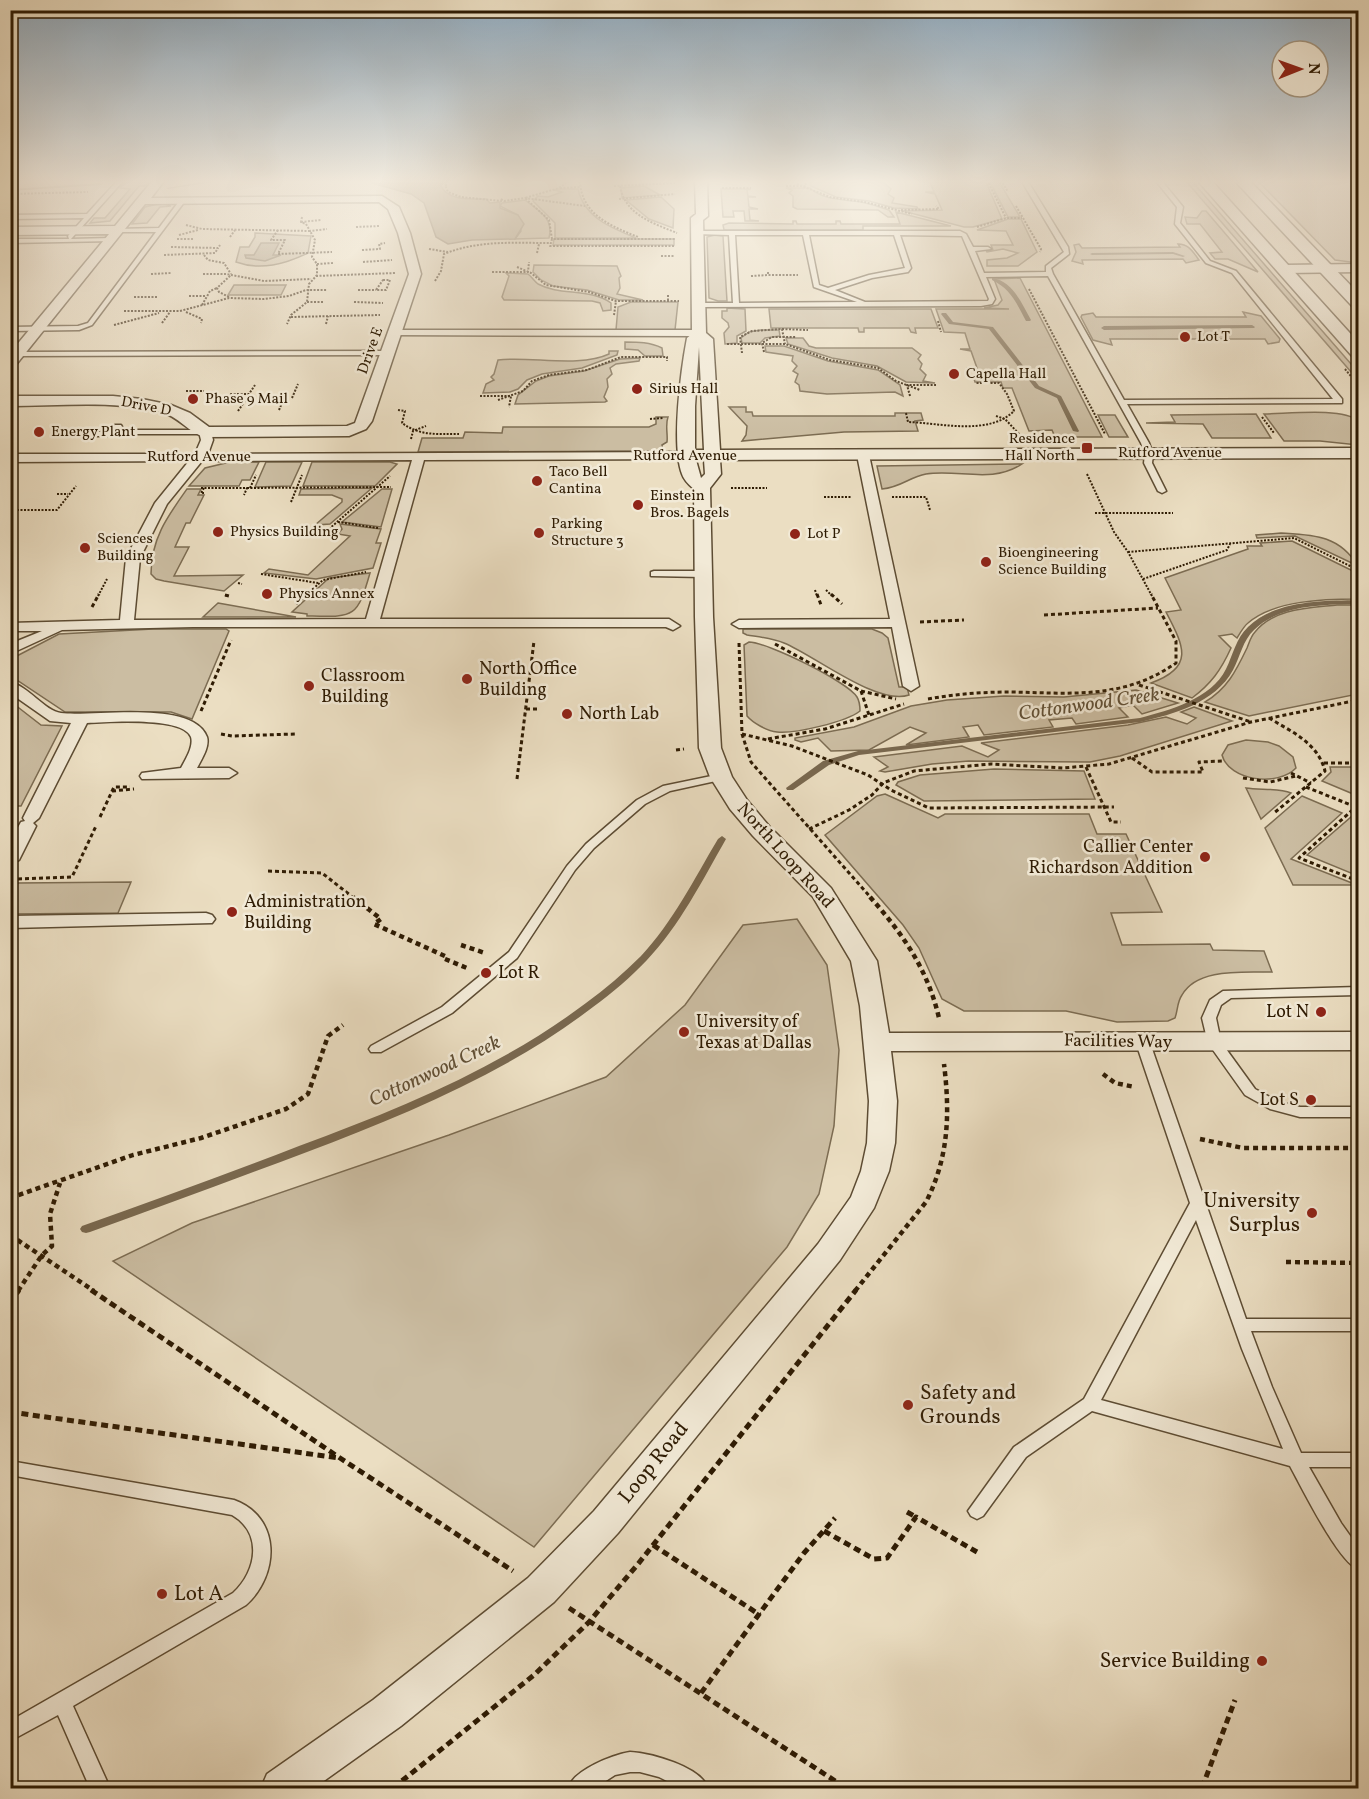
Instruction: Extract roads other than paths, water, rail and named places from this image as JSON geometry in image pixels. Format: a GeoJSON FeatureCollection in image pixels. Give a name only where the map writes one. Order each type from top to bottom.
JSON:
{"type":"FeatureCollection","features":[{"type":"Feature","properties":{"kind":"street"},"geometry":{"type":"LineString","coordinates":[[14,359],[91,264]]}},
{"type":"Feature","properties":{"kind":"street","name":"Drive E"},"geometry":{"type":"LineString","coordinates":[[205,432],[355,429],[364,421],[395,333],[415,272],[413,264]]}},
{"type":"Feature","properties":{"kind":"street","name":"North Loop Road"},"geometry":{"type":"LineString","coordinates":[[697,264],[699,334]]}},
{"type":"Feature","properties":{"kind":"street"},"geometry":{"type":"LineString","coordinates":[[1280,264],[1359,352]]}},
{"type":"Feature","properties":{"kind":"street"},"geometry":{"type":"LineString","coordinates":[[1323,264],[1359,302]]}},
{"type":"Feature","properties":{"kind":"street"},"geometry":{"type":"LineString","coordinates":[[1285,269],[1359,268]]}},
{"type":"Feature","properties":{"kind":"street"},"geometry":{"type":"LineString","coordinates":[[1320,309],[1339,314],[1359,330]]}},
{"type":"Feature","properties":{"kind":"street"},"geometry":{"type":"LineString","coordinates":[[395,333],[699,334]]}},
{"type":"Feature","properties":{"kind":"street","name":"North Loop Road"},"geometry":{"type":"LineString","coordinates":[[699,334],[693,338],[689,375],[688,455],[690,475],[702,488]]}},
{"type":"Feature","properties":{"kind":"street","name":"North Loop Road"},"geometry":{"type":"LineString","coordinates":[[699,334],[706,339],[713,474],[702,488],[708,742],[713,762],[738,804],[761,831],[823,893],[844,926],[864,961],[878,1042]]}},
{"type":"Feature","properties":{"kind":"street","name":"Drive D"},"geometry":{"type":"LineString","coordinates":[[10,401],[106,401],[142,404],[166,408],[185,416],[205,432]]}},
{"type":"Feature","properties":{"kind":"street"},"geometry":{"type":"LineString","coordinates":[[127,624],[133,558],[161,503],[206,445],[205,432]]}},
{"type":"Feature","properties":{"kind":"street","name":"Rutford Avenue"},"geometry":{"type":"LineString","coordinates":[[10,458],[1359,453]]}},
{"type":"Feature","properties":{"kind":"street"},"geometry":{"type":"LineString","coordinates":[[863,454],[911,686]]}},
{"type":"Feature","properties":{"kind":"street"},"geometry":{"type":"LineString","coordinates":[[372,622],[419,456]]}},
{"type":"Feature","properties":{"kind":"street"},"geometry":{"type":"LineString","coordinates":[[10,627],[372,622],[669,623],[673,626]]}},
{"type":"Feature","properties":{"kind":"street"},"geometry":{"type":"LineString","coordinates":[[739,631],[899,623]]}},
{"type":"Feature","properties":{"kind":"street"},"geometry":{"type":"LineString","coordinates":[[10,650],[62,627]]}},
{"type":"Feature","properties":{"kind":"street"},"geometry":{"type":"LineString","coordinates":[[10,686],[56,718],[170,719],[194,728],[199,737],[198,747],[187,772]]}},
{"type":"Feature","properties":{"kind":"street"},"geometry":{"type":"LineString","coordinates":[[10,860],[81,718]]}},
{"type":"Feature","properties":{"kind":"street"},"geometry":{"type":"LineString","coordinates":[[142,781],[169,772],[229,773]]}},
{"type":"Feature","properties":{"kind":"street"},"geometry":{"type":"LineString","coordinates":[[10,922],[206,919]]}},
{"type":"Feature","properties":{"kind":"street","name":"Facilities Way"},"geometry":{"type":"LineString","coordinates":[[878,1042],[1359,1041]]}},
{"type":"Feature","properties":{"kind":"street","name":"Loop Road"},"geometry":{"type":"LineString","coordinates":[[281,1788],[387,1713],[541,1590],[606,1522],[829,1252],[864,1200],[875,1171],[881,1143],[883,1101],[878,1042]]}},
{"type":"Feature","properties":{"kind":"lane"},"geometry":{"type":"LineString","coordinates":[[10,329],[80,328],[90,324],[134,264]]}},
{"type":"Feature","properties":{"kind":"lane"},"geometry":{"type":"LineString","coordinates":[[734,264],[736,305]]}},
{"type":"Feature","properties":{"kind":"lane"},"geometry":{"type":"LineString","coordinates":[[812,264],[816,286],[862,300],[863,304]]}},
{"type":"Feature","properties":{"kind":"lane"},"geometry":{"type":"LineString","coordinates":[[829,290],[871,276],[892,275],[906,271],[907,264]]}},
{"type":"Feature","properties":{"kind":"lane"},"geometry":{"type":"LineString","coordinates":[[698,305],[990,303],[992,299],[977,264]]}},
{"type":"Feature","properties":{"kind":"lane"},"geometry":{"type":"LineString","coordinates":[[1052,264],[1048,267],[1050,274],[1149,454],[1148,463],[1162,491]]}},
{"type":"Feature","properties":{"kind":"lane"},"geometry":{"type":"LineString","coordinates":[[1120,402],[1339,400],[1234,272],[1213,264]]}},
{"type":"Feature","properties":{"kind":"lane"},"geometry":{"type":"LineString","coordinates":[[982,275],[1050,274]]}},
{"type":"Feature","properties":{"kind":"lane"},"geometry":{"type":"LineString","coordinates":[[14,359],[388,353]]}},
{"type":"Feature","properties":{"kind":"lane"},"geometry":{"type":"LineString","coordinates":[[67,434],[111,434],[120,429],[205,432]]}},
{"type":"Feature","properties":{"kind":"lane"},"geometry":{"type":"LineString","coordinates":[[654,574],[703,574]]}},
{"type":"Feature","properties":{"kind":"lane"},"geometry":{"type":"LineString","coordinates":[[376,1049],[447,1010],[513,955],[571,868],[597,840],[641,802],[667,789],[721,777]]}},
{"type":"Feature","properties":{"kind":"lane"},"geometry":{"type":"LineString","coordinates":[[1359,991],[1228,994],[1215,1003],[1209,1018],[1215,1043],[1250,1092],[1275,1106],[1300,1112],[1359,1112]]}},
{"type":"Feature","properties":{"kind":"lane"},"geometry":{"type":"LineString","coordinates":[[1143,1043],[1241,1326],[1295,1460],[1312,1492],[1359,1561]]}},
{"type":"Feature","properties":{"kind":"lane"},"geometry":{"type":"LineString","coordinates":[[977,1511],[1020,1452],[1090,1404],[1198,1202]]}},
{"type":"Feature","properties":{"kind":"lane"},"geometry":{"type":"LineString","coordinates":[[1241,1326],[1359,1325]]}},
{"type":"Feature","properties":{"kind":"lane"},"geometry":{"type":"LineString","coordinates":[[1090,1404],[1295,1460],[1359,1460]]}},
{"type":"Feature","properties":{"kind":"lane"},"geometry":{"type":"LineString","coordinates":[[10,1468],[209,1503],[240,1511],[251,1518],[261,1533],[262,1551],[256,1577],[244,1595],[10,1732]]}},
{"type":"Feature","properties":{"kind":"lane"},"geometry":{"type":"LineString","coordinates":[[62,1703],[100,1788]]}},
{"type":"Feature","properties":{"kind":"lane"},"geometry":{"type":"LineString","coordinates":[[579,1788],[620,1764],[644,1763],[663,1767],[698,1788]]}},
{"type":"Feature","properties":{"kind":"waterway"},"geometry":{"type":"LineString","coordinates":[[994,279],[1011,291],[1028,320]]}},
{"type":"Feature","properties":{"kind":"waterway"},"geometry":{"type":"LineString","coordinates":[[944,314],[951,323],[991,328],[1037,387],[1059,397],[1076,431]]}},
{"type":"Feature","properties":{"kind":"waterway"},"geometry":{"type":"LineString","coordinates":[[1104,328],[1252,327]]}},
{"type":"Feature","properties":{"kind":"waterway","name":"Cottonwood Creek"},"geometry":{"type":"LineString","coordinates":[[790,788],[826,763],[858,753],[1140,720],[1164,713],[1199,699],[1219,684],[1230,669],[1246,634],[1261,620],[1301,606],[1358,602]]}},
{"type":"Feature","properties":{"kind":"waterway","name":"Cottonwood Creek"},"geometry":{"type":"LineString","coordinates":[[86,1229],[404,1109],[447,1090],[530,1046],[607,992],[642,960],[676,917],[722,839]]}},
{"type":"Feature","properties":{"kind":"place","name":"Lot T"},"geometry":{"type":"Point","coordinates":[1185,337]}},
{"type":"Feature","properties":{"kind":"place","name":"Capella Hall"},"geometry":{"type":"Point","coordinates":[954,374]}},
{"type":"Feature","properties":{"kind":"place","name":"Sirius Hall"},"geometry":{"type":"Point","coordinates":[637,389]}},
{"type":"Feature","properties":{"kind":"place","name":"Phase 9 Mail"},"geometry":{"type":"Point","coordinates":[193,399]}},
{"type":"Feature","properties":{"kind":"place","name":"Energy Plant"},"geometry":{"type":"Point","coordinates":[39,432]}},
{"type":"Feature","properties":{"kind":"place","name":"Residence Hall North"},"geometry":{"type":"Point","coordinates":[1087,448]}},
{"type":"Feature","properties":{"kind":"place","name":"Taco Bell Cantina"},"geometry":{"type":"Point","coordinates":[537,481]}},
{"type":"Feature","properties":{"kind":"place","name":"Einstein Bros. Bagels"},"geometry":{"type":"Point","coordinates":[638,505]}},
{"type":"Feature","properties":{"kind":"place","name":"Physics Building"},"geometry":{"type":"Point","coordinates":[218,532]}},
{"type":"Feature","properties":{"kind":"place","name":"Parking Structure 3"},"geometry":{"type":"Point","coordinates":[539,533]}},
{"type":"Feature","properties":{"kind":"place","name":"Lot P"},"geometry":{"type":"Point","coordinates":[795,534]}},
{"type":"Feature","properties":{"kind":"place","name":"Sciences Building"},"geometry":{"type":"Point","coordinates":[85,548]}},
{"type":"Feature","properties":{"kind":"place","name":"Bioengineering Science Building"},"geometry":{"type":"Point","coordinates":[986,562]}},
{"type":"Feature","properties":{"kind":"place","name":"Physics Annex"},"geometry":{"type":"Point","coordinates":[267,594]}},
{"type":"Feature","properties":{"kind":"place","name":"North Office Building"},"geometry":{"type":"Point","coordinates":[467,679]}},
{"type":"Feature","properties":{"kind":"place","name":"Classroom Building"},"geometry":{"type":"Point","coordinates":[309,686]}},
{"type":"Feature","properties":{"kind":"place","name":"North Lab"},"geometry":{"type":"Point","coordinates":[567,714]}},
{"type":"Feature","properties":{"kind":"place","name":"Callier Center Richardson Addition"},"geometry":{"type":"Point","coordinates":[1205,857]}},
{"type":"Feature","properties":{"kind":"place","name":"Administration Building"},"geometry":{"type":"Point","coordinates":[232,912]}},
{"type":"Feature","properties":{"kind":"place","name":"Lot R"},"geometry":{"type":"Point","coordinates":[486,973]}},
{"type":"Feature","properties":{"kind":"place","name":"Lot N"},"geometry":{"type":"Point","coordinates":[1321,1012]}},
{"type":"Feature","properties":{"kind":"place","name":"University of Texas at Dallas"},"geometry":{"type":"Point","coordinates":[684,1032]}},
{"type":"Feature","properties":{"kind":"place","name":"Lot S"},"geometry":{"type":"Point","coordinates":[1311,1100]}},
{"type":"Feature","properties":{"kind":"place","name":"University Surplus"},"geometry":{"type":"Point","coordinates":[1312,1213]}},
{"type":"Feature","properties":{"kind":"place","name":"Safety and Grounds"},"geometry":{"type":"Point","coordinates":[908,1405]}},
{"type":"Feature","properties":{"kind":"place","name":"Lot A"},"geometry":{"type":"Point","coordinates":[162,1594]}},
{"type":"Feature","properties":{"kind":"place","name":"Service Building"},"geometry":{"type":"Point","coordinates":[1262,1661]}}]}
